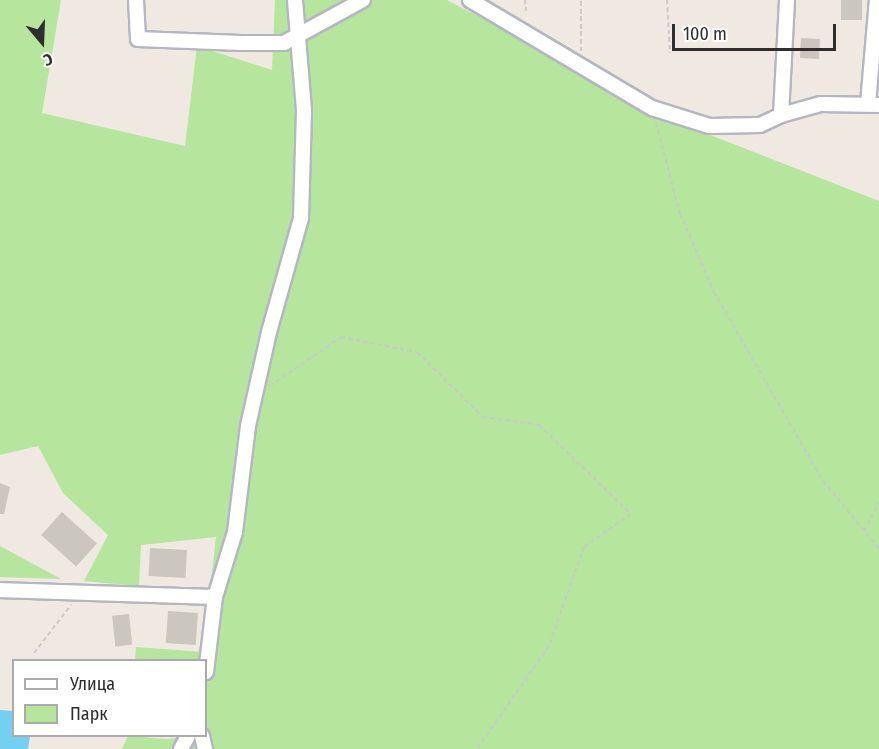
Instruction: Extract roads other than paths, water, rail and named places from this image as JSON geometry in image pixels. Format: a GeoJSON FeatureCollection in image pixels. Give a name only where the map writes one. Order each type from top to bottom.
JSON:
{"type":"FeatureCollection","features":[{"type":"Feature","properties":{"kind":"street"},"geometry":{"type":"LineString","coordinates":[[136,0],[138,39],[284,43],[298,33],[317,27],[363,0]]}},
{"type":"Feature","properties":{"kind":"street"},"geometry":{"type":"LineString","coordinates":[[207,663],[214,597],[235,532],[248,426],[269,332],[301,218],[304,130],[295,0]]}},
{"type":"Feature","properties":{"kind":"street"},"geometry":{"type":"LineString","coordinates":[[470,0],[580,62],[652,108],[709,126],[760,125],[780,115],[821,104],[874,105],[877,0]]}},
{"type":"Feature","properties":{"kind":"street"},"geometry":{"type":"LineString","coordinates":[[780,115],[787,0]]}},
{"type":"Feature","properties":{"kind":"street"},"geometry":{"type":"LineString","coordinates":[[0,590],[214,597]]}},
{"type":"Feature","properties":{"kind":"water"},"geometry":{"type":"Polygon","coordinates":[[[0,710],[12,711],[12,737],[30,737],[28,749],[0,749],[0,710]]]}}]}
